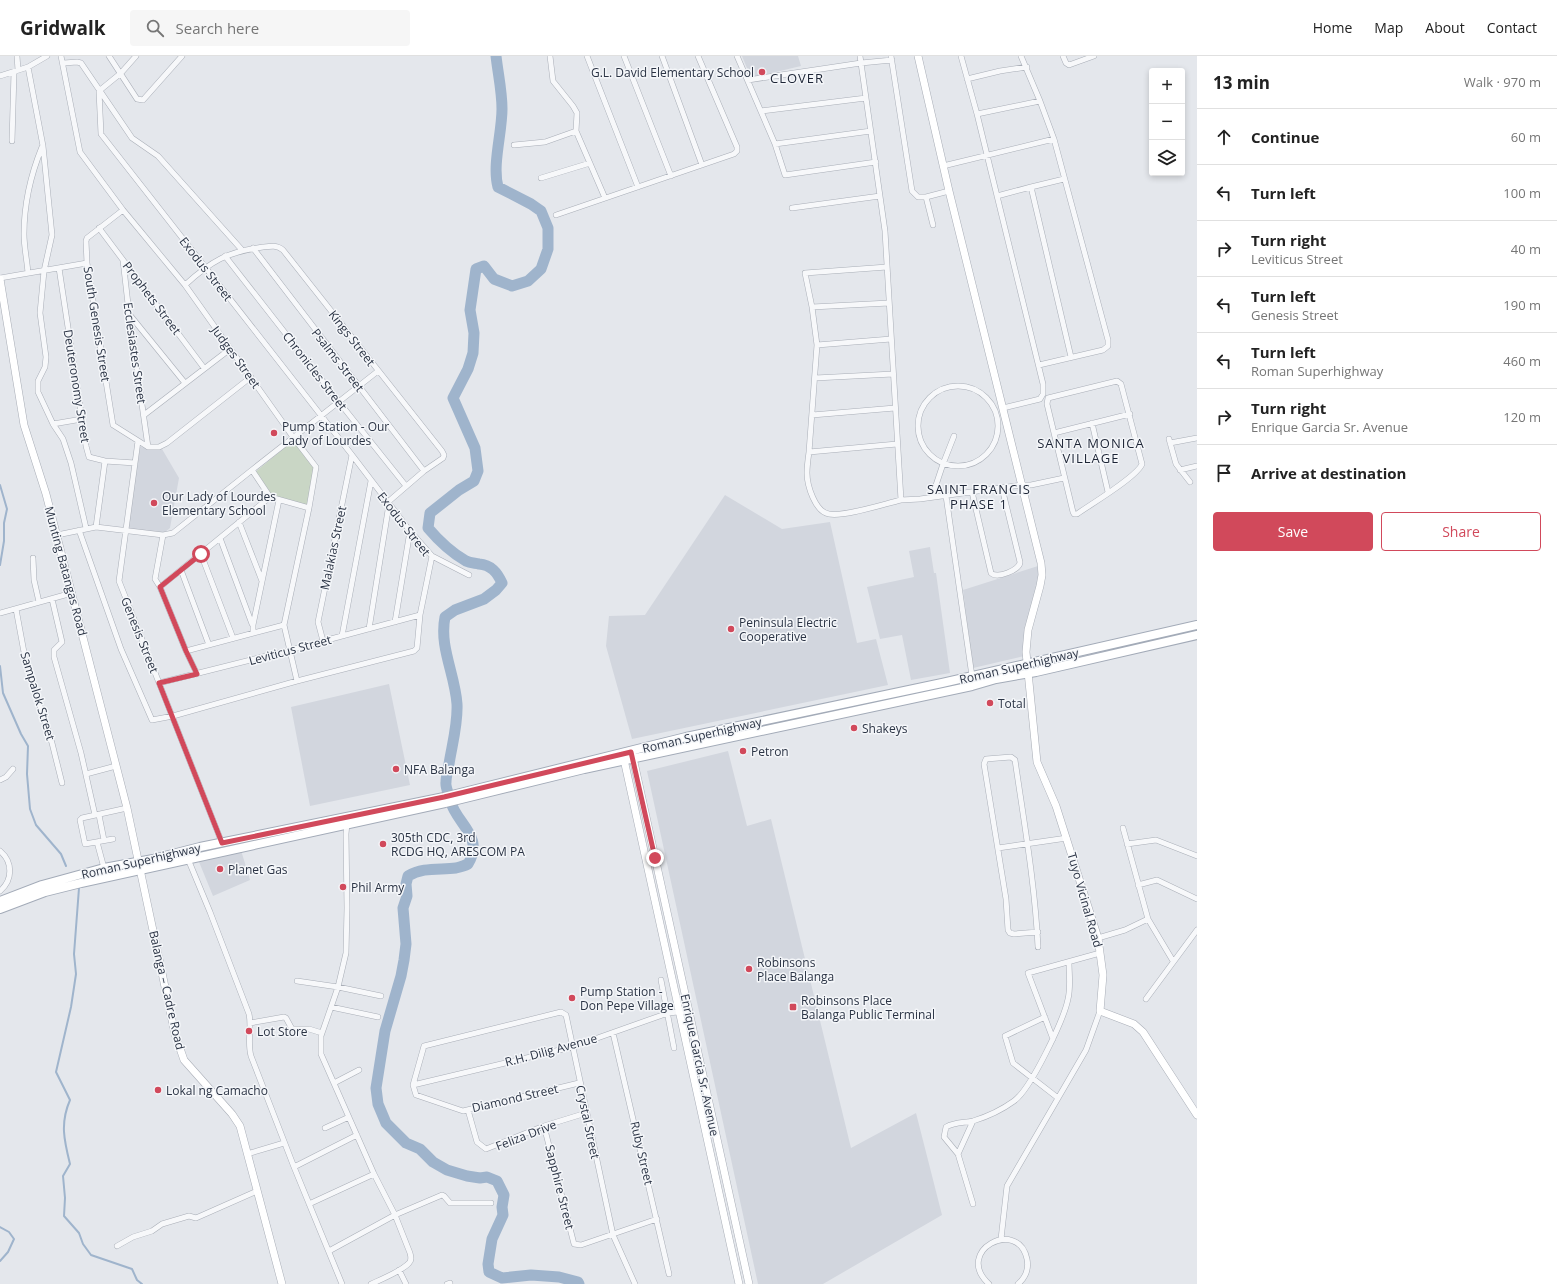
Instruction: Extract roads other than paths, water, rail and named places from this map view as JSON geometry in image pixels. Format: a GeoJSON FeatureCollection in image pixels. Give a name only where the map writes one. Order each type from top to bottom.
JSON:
{"type":"FeatureCollection","features":[{"type":"Feature","properties":{"kind":"main road","name":"Roman Superhighway"},"geometry":{"type":"LineString","coordinates":[[628,756],[686,737],[1027,664],[1197,625]]}},
{"type":"Feature","properties":{"kind":"main road","name":"Roman Superhighway"},"geometry":{"type":"LineString","coordinates":[[0,901],[42,886],[104,868],[139,867],[188,859],[628,756],[1028,673],[1197,635]]}},
{"type":"Feature","properties":{"kind":"main road","name":"Roman Superhighway"},"geometry":{"type":"LineString","coordinates":[[0,909],[45,892],[222,843],[445,800]]}},
{"type":"Feature","properties":{"kind":"street"},"geometry":{"type":"LineString","coordinates":[[12,141],[17,56]]}},
{"type":"Feature","properties":{"kind":"street"},"geometry":{"type":"LineString","coordinates":[[0,76],[28,67],[47,56]]}},
{"type":"Feature","properties":{"kind":"street","name":"Judges Street"},"geometry":{"type":"LineString","coordinates":[[61,56],[64,63],[80,152],[123,210],[185,285],[316,467],[309,508],[284,625],[297,681]]}},
{"type":"Feature","properties":{"kind":"street"},"geometry":{"type":"LineString","coordinates":[[109,56],[137,99],[143,100],[182,56]]}},
{"type":"Feature","properties":{"kind":"street"},"geometry":{"type":"LineString","coordinates":[[99,91],[121,73],[136,56]]}},
{"type":"Feature","properties":{"kind":"street"},"geometry":{"type":"LineString","coordinates":[[550,56],[553,81],[573,106],[576,113],[576,131],[605,198]]}},
{"type":"Feature","properties":{"kind":"street"},"geometry":{"type":"LineString","coordinates":[[587,56],[638,187]]}},
{"type":"Feature","properties":{"kind":"street"},"geometry":{"type":"LineString","coordinates":[[624,56],[672,176]]}},
{"type":"Feature","properties":{"kind":"street"},"geometry":{"type":"LineString","coordinates":[[662,56],[702,165]]}},
{"type":"Feature","properties":{"kind":"street"},"geometry":{"type":"LineString","coordinates":[[556,215],[734,154],[737,147],[698,56]]}},
{"type":"Feature","properties":{"kind":"street"},"geometry":{"type":"LineString","coordinates":[[737,56],[775,144],[785,175],[876,162]]}},
{"type":"Feature","properties":{"kind":"street"},"geometry":{"type":"LineString","coordinates":[[860,56],[885,231],[901,500]]}},
{"type":"Feature","properties":{"kind":"street","name":"Tuyo Vicinal Road"},"geometry":{"type":"LineString","coordinates":[[918,56],[949,191],[1041,563],[1042,575],[1028,630],[1026,652],[1037,762],[1056,806],[1098,938],[1103,975],[1100,1011]]}},
{"type":"Feature","properties":{"kind":"street"},"geometry":{"type":"LineString","coordinates":[[961,56],[977,114],[1044,389],[1040,399],[1003,408]]}},
{"type":"Feature","properties":{"kind":"street"},"geometry":{"type":"LineString","coordinates":[[1021,56],[1027,67],[1054,139],[1108,340],[1108,346],[1104,350],[1038,365]]}},
{"type":"Feature","properties":{"kind":"street"},"geometry":{"type":"LineString","coordinates":[[1063,56],[1066,63],[1069,65],[1094,56]]}},
{"type":"Feature","properties":{"kind":"street"},"geometry":{"type":"LineString","coordinates":[[748,80],[891,58],[912,191],[918,197],[926,197],[949,191]]}},
{"type":"Feature","properties":{"kind":"street"},"geometry":{"type":"LineString","coordinates":[[64,63],[81,63],[132,138],[158,156],[242,250]]}},
{"type":"Feature","properties":{"kind":"street"},"geometry":{"type":"LineString","coordinates":[[28,67],[43,146],[52,235],[44,271],[40,313],[46,358],[45,367],[38,381],[38,392],[53,424],[63,439],[71,463],[86,528]]}},
{"type":"Feature","properties":{"kind":"street"},"geometry":{"type":"LineString","coordinates":[[967,79],[1000,70],[1027,67]]}},
{"type":"Feature","properties":{"kind":"street","name":"Exodus Street"},"geometry":{"type":"LineString","coordinates":[[79,530],[121,649],[152,720],[173,716],[297,681],[414,651],[418,648],[420,615],[432,556],[388,503],[101,134],[99,91]]}},
{"type":"Feature","properties":{"kind":"street"},"geometry":{"type":"LineString","coordinates":[[761,111],[866,98]]}},
{"type":"Feature","properties":{"kind":"street"},"geometry":{"type":"LineString","coordinates":[[977,114],[1040,101]]}},
{"type":"Feature","properties":{"kind":"street"},"geometry":{"type":"LineString","coordinates":[[514,145],[545,142],[576,131]]}},
{"type":"Feature","properties":{"kind":"street"},"geometry":{"type":"LineString","coordinates":[[775,144],[871,131]]}},
{"type":"Feature","properties":{"kind":"street"},"geometry":{"type":"LineString","coordinates":[[943,166],[1054,139]]}},
{"type":"Feature","properties":{"kind":"street"},"geometry":{"type":"LineString","coordinates":[[28,274],[24,234],[27,200],[34,165],[43,146]]}},
{"type":"Feature","properties":{"kind":"street"},"geometry":{"type":"LineString","coordinates":[[541,178],[590,163]]}},
{"type":"Feature","properties":{"kind":"street"},"geometry":{"type":"LineString","coordinates":[[997,196],[1064,179]]}},
{"type":"Feature","properties":{"kind":"street"},"geometry":{"type":"LineString","coordinates":[[1031,187],[1071,357]]}},
{"type":"Feature","properties":{"kind":"street"},"geometry":{"type":"LineString","coordinates":[[792,208],[880,196]]}},
{"type":"Feature","properties":{"kind":"street"},"geometry":{"type":"LineString","coordinates":[[926,197],[934,225]]}},
{"type":"Feature","properties":{"kind":"street","name":"South Genesis Street"},"geometry":{"type":"LineString","coordinates":[[123,210],[87,238],[87,262],[113,425],[148,447]]}},
{"type":"Feature","properties":{"kind":"street","name":"Prophets Street"},"geometry":{"type":"LineString","coordinates":[[99,228],[204,368]]}},
{"type":"Feature","properties":{"kind":"street","name":"Kings Street"},"geometry":{"type":"LineString","coordinates":[[185,285],[204,267],[225,256],[252,248],[274,246],[280,247],[283,250],[444,455],[443,458],[424,471],[388,503]]}},
{"type":"Feature","properties":{"kind":"street","name":"Psalms Street"},"geometry":{"type":"LineString","coordinates":[[252,248],[424,471]]}},
{"type":"Feature","properties":{"kind":"street","name":"Chronicles Street"},"geometry":{"type":"LineString","coordinates":[[225,256],[406,486]]}},
{"type":"Feature","properties":{"kind":"street","name":"Ecclesiastes Street"},"geometry":{"type":"LineString","coordinates":[[123,260],[148,447]]}},
{"type":"Feature","properties":{"kind":"street"},"geometry":{"type":"LineString","coordinates":[[0,279],[87,262]]}},
{"type":"Feature","properties":{"kind":"street"},"geometry":{"type":"LineString","coordinates":[[887,267],[805,273],[817,345],[807,474],[810,492],[820,510],[827,514],[845,513],[901,500],[1031,485],[1064,478]]}},
{"type":"Feature","properties":{"kind":"street","name":"Deuteronomy Street"},"geometry":{"type":"LineString","coordinates":[[59,268],[89,457],[105,461],[135,463]]}},
{"type":"Feature","properties":{"kind":"street","name":"Munting Batangas Road"},"geometry":{"type":"LineString","coordinates":[[0,279],[3,324],[24,425],[57,534],[127,808],[139,867]]}},
{"type":"Feature","properties":{"kind":"street"},"geometry":{"type":"LineString","coordinates":[[812,308],[889,303]]}},
{"type":"Feature","properties":{"kind":"street"},"geometry":{"type":"LineString","coordinates":[[129,313],[186,383]]}},
{"type":"Feature","properties":{"kind":"street"},"geometry":{"type":"LineString","coordinates":[[817,345],[891,339]]}},
{"type":"Feature","properties":{"kind":"street"},"geometry":{"type":"LineString","coordinates":[[144,415],[230,349]]}},
{"type":"Feature","properties":{"kind":"street"},"geometry":{"type":"LineString","coordinates":[[57,534],[96,526],[163,535],[174,533],[320,415],[378,371]]}},
{"type":"Feature","properties":{"kind":"street"},"geometry":{"type":"LineString","coordinates":[[815,378],[893,374]]}},
{"type":"Feature","properties":{"kind":"street"},"geometry":{"type":"LineString","coordinates":[[148,447],[159,447],[167,443],[251,377]]}},
{"type":"Feature","properties":{"kind":"street"},"geometry":{"type":"LineString","coordinates":[[1117,381],[1121,384],[1142,464],[1138,472],[1074,514],[1054,433],[1047,404],[1048,398],[1117,381]]}},
{"type":"Feature","properties":{"kind":"street"},"geometry":{"type":"LineString","coordinates":[[958,385],[974,388],[986,396],[995,408],[999,423],[997,438],[989,452],[977,462],[961,467],[943,464],[930,456],[920,442],[917,426],[920,410],[930,396],[943,388],[958,385]]}},
{"type":"Feature","properties":{"kind":"street"},"geometry":{"type":"LineString","coordinates":[[812,416],[895,408]]}},
{"type":"Feature","properties":{"kind":"street"},"geometry":{"type":"LineString","coordinates":[[1054,433],[1130,414]]}},
{"type":"Feature","properties":{"kind":"street"},"geometry":{"type":"LineString","coordinates":[[53,424],[82,419]]}},
{"type":"Feature","properties":{"kind":"street"},"geometry":{"type":"LineString","coordinates":[[1092,423],[1108,492]]}},
{"type":"Feature","properties":{"kind":"street"},"geometry":{"type":"LineString","coordinates":[[932,497],[954,436]]}},
{"type":"Feature","properties":{"kind":"street"},"geometry":{"type":"LineString","coordinates":[[1190,482],[1180,470],[1170,441],[1197,438]]}},
{"type":"Feature","properties":{"kind":"street","name":"Genesis Street"},"geometry":{"type":"LineString","coordinates":[[138,441],[119,581],[222,843]]}},
{"type":"Feature","properties":{"kind":"street"},"geometry":{"type":"LineString","coordinates":[[809,452],[897,444]]}},
{"type":"Feature","properties":{"kind":"street","name":"Malakias Street"},"geometry":{"type":"LineString","coordinates":[[323,641],[318,622],[352,455]]}},
{"type":"Feature","properties":{"kind":"street"},"geometry":{"type":"LineString","coordinates":[[96,526],[105,461]]}},
{"type":"Feature","properties":{"kind":"street"},"geometry":{"type":"LineString","coordinates":[[1180,470],[1197,466]]}},
{"type":"Feature","properties":{"kind":"street"},"geometry":{"type":"LineString","coordinates":[[252,470],[270,498],[309,508]]}},
{"type":"Feature","properties":{"kind":"street"},"geometry":{"type":"LineString","coordinates":[[342,636],[371,481]]}},
{"type":"Feature","properties":{"kind":"street"},"geometry":{"type":"LineString","coordinates":[[972,492],[991,572],[993,575],[998,576],[1020,566],[1002,488]]}},
{"type":"Feature","properties":{"kind":"street"},"geometry":{"type":"LineString","coordinates":[[946,496],[972,676]]}},
{"type":"Feature","properties":{"kind":"street"},"geometry":{"type":"LineString","coordinates":[[160,587],[270,498]]}},
{"type":"Feature","properties":{"kind":"street"},"geometry":{"type":"LineString","coordinates":[[253,633],[253,625],[279,500]]}},
{"type":"Feature","properties":{"kind":"street"},"geometry":{"type":"LineString","coordinates":[[369,629],[388,503]]}},
{"type":"Feature","properties":{"kind":"street"},"geometry":{"type":"LineString","coordinates":[[239,522],[262,581]]}},
{"type":"Feature","properties":{"kind":"street"},"geometry":{"type":"LineString","coordinates":[[395,622],[410,531]]}},
{"type":"Feature","properties":{"kind":"street"},"geometry":{"type":"LineString","coordinates":[[163,535],[155,579],[160,587],[197,674]]}},
{"type":"Feature","properties":{"kind":"street"},"geometry":{"type":"LineString","coordinates":[[220,538],[253,625]]}},
{"type":"Feature","properties":{"kind":"street"},"geometry":{"type":"LineString","coordinates":[[201,554],[233,638]]}},
{"type":"Feature","properties":{"kind":"street"},"geometry":{"type":"LineString","coordinates":[[432,556],[469,576]]}},
{"type":"Feature","properties":{"kind":"street"},"geometry":{"type":"LineString","coordinates":[[33,558],[34,580],[39,602]]}},
{"type":"Feature","properties":{"kind":"street"},"geometry":{"type":"LineString","coordinates":[[181,570],[209,645]]}},
{"type":"Feature","properties":{"kind":"street"},"geometry":{"type":"LineString","coordinates":[[0,613],[72,593]]}},
{"type":"Feature","properties":{"kind":"street"},"geometry":{"type":"LineString","coordinates":[[52,599],[62,642],[54,650],[54,657],[104,840]]}},
{"type":"Feature","properties":{"kind":"street","name":"Sampalok Street"},"geometry":{"type":"LineString","coordinates":[[16,609],[26,663],[52,743],[62,783]]}},
{"type":"Feature","properties":{"kind":"street","name":"Leviticus Street"},"geometry":{"type":"LineString","coordinates":[[159,683],[420,615]]}},
{"type":"Feature","properties":{"kind":"street"},"geometry":{"type":"LineString","coordinates":[[186,651],[284,625]]}},
{"type":"Feature","properties":{"kind":"street","name":"Enrique Garcia Sr. Avenue"},"geometry":{"type":"LineString","coordinates":[[628,756],[688,1011],[749,1284]]}},
{"type":"Feature","properties":{"kind":"street","name":"Enrique Garcia Sr. Avenue"},"geometry":{"type":"LineString","coordinates":[[628,756],[679,1012],[739,1284]]}},
{"type":"Feature","properties":{"kind":"street"},"geometry":{"type":"LineString","coordinates":[[1038,932],[1014,934],[1010,933],[1008,930],[1006,899],[984,764],[986,759],[1011,757],[1014,760],[1035,895],[1038,932],[1038,947]]}},
{"type":"Feature","properties":{"kind":"street"},"geometry":{"type":"LineString","coordinates":[[86,774],[116,766]]}},
{"type":"Feature","properties":{"kind":"street"},"geometry":{"type":"LineString","coordinates":[[0,780],[6,777],[12,769]]}},
{"type":"Feature","properties":{"kind":"street"},"geometry":{"type":"LineString","coordinates":[[113,839],[85,844],[80,823],[82,818],[127,808]]}},
{"type":"Feature","properties":{"kind":"street"},"geometry":{"type":"LineString","coordinates":[[347,823],[346,952],[338,987],[320,1042],[322,1054],[334,1083],[374,1174],[395,1215],[411,1256],[410,1262],[399,1270],[371,1284]]}},
{"type":"Feature","properties":{"kind":"street"},"geometry":{"type":"LineString","coordinates":[[1123,828],[1148,919],[1173,961]]}},
{"type":"Feature","properties":{"kind":"street"},"geometry":{"type":"LineString","coordinates":[[998,848],[1067,838]]}},
{"type":"Feature","properties":{"kind":"street"},"geometry":{"type":"LineString","coordinates":[[1127,844],[1156,840],[1197,856]]}},
{"type":"Feature","properties":{"kind":"street"},"geometry":{"type":"LineString","coordinates":[[98,842],[104,868]]}},
{"type":"Feature","properties":{"kind":"street"},"geometry":{"type":"LineString","coordinates":[[0,851],[8,861],[10,871],[8,882],[0,891]]}},
{"type":"Feature","properties":{"kind":"street"},"geometry":{"type":"LineString","coordinates":[[188,859],[246,1007],[250,1024],[249,1044],[251,1056],[284,1143],[342,1284]]}},
{"type":"Feature","properties":{"kind":"street","name":"Balanga – Cadre Road"},"geometry":{"type":"LineString","coordinates":[[139,867],[172,1023],[182,1055],[184,1060],[232,1114],[239,1124],[282,1284]]}},
{"type":"Feature","properties":{"kind":"street"},"geometry":{"type":"LineString","coordinates":[[1138,885],[1157,880],[1197,899]]}},
{"type":"Feature","properties":{"kind":"street"},"geometry":{"type":"LineString","coordinates":[[1098,938],[1125,930],[1148,919]]}},
{"type":"Feature","properties":{"kind":"street"},"geometry":{"type":"LineString","coordinates":[[1146,999],[1197,930]]}},
{"type":"Feature","properties":{"kind":"street"},"geometry":{"type":"LineString","coordinates":[[1053,1039],[1028,973],[1100,954]]}},
{"type":"Feature","properties":{"kind":"street"},"geometry":{"type":"LineString","coordinates":[[973,1204],[958,1154],[944,1138],[946,1127],[952,1124],[973,1120],[994,1112],[1015,1100],[1032,1078],[1053,1039],[1068,998],[1069,962]]}},
{"type":"Feature","properties":{"kind":"street"},"geometry":{"type":"LineString","coordinates":[[661,980],[674,1048]]}},
{"type":"Feature","properties":{"kind":"street"},"geometry":{"type":"LineString","coordinates":[[297,981],[338,987],[381,996]]}},
{"type":"Feature","properties":{"kind":"street"},"geometry":{"type":"LineString","coordinates":[[331,1007],[378,1017]]}},
{"type":"Feature","properties":{"kind":"street","name":"R.H. Dilig Avenue"},"geometry":{"type":"LineString","coordinates":[[413,1085],[572,1047],[668,1013],[688,1011]]}},
{"type":"Feature","properties":{"kind":"street"},"geometry":{"type":"LineString","coordinates":[[1000,1239],[1007,1186],[1086,1050],[1100,1011],[1134,1024],[1144,1032],[1197,1115]]}},
{"type":"Feature","properties":{"kind":"street","name":"Crystal Street"},"geometry":{"type":"LineString","coordinates":[[413,1085],[424,1046],[561,1012],[566,1015],[612,1235],[635,1284]]}},
{"type":"Feature","properties":{"kind":"street"},"geometry":{"type":"LineString","coordinates":[[250,1024],[284,1017],[292,1029],[309,1029],[322,1033]]}},
{"type":"Feature","properties":{"kind":"street"},"geometry":{"type":"LineString","coordinates":[[1045,1017],[1005,1036],[1013,1063],[1058,1098]]}},
{"type":"Feature","properties":{"kind":"street","name":"Ruby Street"},"geometry":{"type":"LineString","coordinates":[[613,1033],[669,1274]]}},
{"type":"Feature","properties":{"kind":"street"},"geometry":{"type":"LineString","coordinates":[[334,1083],[359,1070]]}},
{"type":"Feature","properties":{"kind":"street","name":"Diamond Street"},"geometry":{"type":"LineString","coordinates":[[413,1085],[416,1095],[459,1110],[468,1110],[579,1083]]}},
{"type":"Feature","properties":{"kind":"street","name":"Feliza Drive"},"geometry":{"type":"LineString","coordinates":[[468,1110],[477,1142],[486,1149],[544,1126],[586,1113]]}},
{"type":"Feature","properties":{"kind":"street"},"geometry":{"type":"LineString","coordinates":[[324,1128],[349,1116]]}},
{"type":"Feature","properties":{"kind":"street"},"geometry":{"type":"LineString","coordinates":[[958,1154],[973,1120]]}},
{"type":"Feature","properties":{"kind":"street","name":"Sapphire Street"},"geometry":{"type":"LineString","coordinates":[[544,1126],[574,1244],[577,1246],[612,1235]]}},
{"type":"Feature","properties":{"kind":"street"},"geometry":{"type":"LineString","coordinates":[[294,1167],[357,1134]]}},
{"type":"Feature","properties":{"kind":"street"},"geometry":{"type":"LineString","coordinates":[[247,1154],[284,1143]]}},
{"type":"Feature","properties":{"kind":"street"},"geometry":{"type":"LineString","coordinates":[[309,1204],[374,1174]]}},
{"type":"Feature","properties":{"kind":"street"},"geometry":{"type":"LineString","coordinates":[[117,1246],[133,1237],[152,1231],[162,1224],[189,1216],[196,1218],[257,1191]]}},
{"type":"Feature","properties":{"kind":"street"},"geometry":{"type":"LineString","coordinates":[[329,1251],[395,1215],[442,1195],[450,1203],[491,1203]]}},
{"type":"Feature","properties":{"kind":"street"},"geometry":{"type":"LineString","coordinates":[[612,1235],[656,1219]]}},
{"type":"Feature","properties":{"kind":"street"},"geometry":{"type":"LineString","coordinates":[[988,1284],[980,1272],[978,1265],[979,1257],[987,1245],[1000,1239],[1016,1243],[1026,1254],[1028,1262],[1027,1270],[1019,1284]]}},
{"type":"Feature","properties":{"kind":"street"},"geometry":{"type":"LineString","coordinates":[[399,1270],[406,1284]]}},
{"type":"Feature","properties":{"kind":"waterway"},"geometry":{"type":"LineString","coordinates":[[496,56],[501,89],[502,109],[496,169],[498,187],[531,204],[541,211],[548,228],[548,249],[541,269],[528,281],[512,286],[494,279],[484,266],[476,269],[470,310],[474,333],[473,353],[468,369],[453,398],[475,448],[478,471],[474,481],[459,490],[430,513],[428,528],[437,538],[461,558],[469,562],[487,566],[496,572],[502,583],[496,590],[484,599],[455,610],[445,617],[444,639],[457,704],[456,727],[446,786],[453,808],[468,830],[473,846],[468,864],[464,866],[419,871],[408,876],[406,884],[407,896],[403,908],[406,944],[404,960],[401,976],[385,1031],[376,1088],[378,1104],[386,1123],[406,1143],[420,1149],[433,1162],[447,1170],[467,1176],[480,1178],[487,1177],[497,1181],[504,1195],[502,1207],[503,1215],[492,1239],[488,1264],[489,1272],[502,1278],[531,1275],[559,1277],[578,1282],[579,1284]]}},
{"type":"Feature","properties":{"kind":"waterway"},"geometry":{"type":"LineString","coordinates":[[0,485],[7,509],[4,523],[4,541],[0,565]]}},
{"type":"Feature","properties":{"kind":"waterway"},"geometry":{"type":"LineString","coordinates":[[0,666],[3,693],[21,734],[28,746],[27,774],[30,809],[36,825],[61,854],[66,866]]}},
{"type":"Feature","properties":{"kind":"waterway"},"geometry":{"type":"LineString","coordinates":[[79,888],[74,954],[76,974],[71,1007],[56,1072],[70,1100],[64,1124],[66,1147],[70,1164],[63,1176],[65,1198],[64,1216],[79,1233],[83,1244],[91,1255],[132,1269],[137,1280],[142,1284]]}},
{"type":"Feature","properties":{"kind":"waterway"},"geometry":{"type":"LineString","coordinates":[[0,1227],[9,1232],[14,1239],[8,1252],[0,1261]]}},
{"type":"Feature","properties":{"kind":"place","name":"G.L. David Elementary School"},"geometry":{"type":"Point","coordinates":[762,72]}},
{"type":"Feature","properties":{"kind":"place","name":"Pump Station - Our Lady of Lourdes"},"geometry":{"type":"Point","coordinates":[274,433]}},
{"type":"Feature","properties":{"kind":"place","name":"Our Lady of Lourdes Elementary School"},"geometry":{"type":"Point","coordinates":[154,503]}},
{"type":"Feature","properties":{"kind":"place","name":"Peninsula Electric Cooperative"},"geometry":{"type":"Point","coordinates":[731,629]}},
{"type":"Feature","properties":{"kind":"place","name":"Total"},"geometry":{"type":"Point","coordinates":[990,703]}},
{"type":"Feature","properties":{"kind":"place","name":"Shakeys"},"geometry":{"type":"Point","coordinates":[854,728]}},
{"type":"Feature","properties":{"kind":"place","name":"Petron"},"geometry":{"type":"Point","coordinates":[743,751]}},
{"type":"Feature","properties":{"kind":"place","name":"NFA Balanga"},"geometry":{"type":"Point","coordinates":[396,769]}},
{"type":"Feature","properties":{"kind":"place","name":"305th CDC, 3rd RCDG HQ, ARESCOM PA"},"geometry":{"type":"Point","coordinates":[383,844]}},
{"type":"Feature","properties":{"kind":"place","name":"Planet Gas"},"geometry":{"type":"Point","coordinates":[220,869]}},
{"type":"Feature","properties":{"kind":"place","name":"Phil Army"},"geometry":{"type":"Point","coordinates":[343,887]}},
{"type":"Feature","properties":{"kind":"place","name":"Robinsons Place Balanga"},"geometry":{"type":"Point","coordinates":[749,969]}},
{"type":"Feature","properties":{"kind":"place","name":"Pump Station - Don Pepe Village"},"geometry":{"type":"Point","coordinates":[572,998]}},
{"type":"Feature","properties":{"kind":"place","name":"Robinsons Place Balanga Public Terminal"},"geometry":{"type":"Point","coordinates":[793,1007]}},
{"type":"Feature","properties":{"kind":"place","name":"Lot Store"},"geometry":{"type":"Point","coordinates":[249,1031]}},
{"type":"Feature","properties":{"kind":"place","name":"Lokal ng Camacho"},"geometry":{"type":"Point","coordinates":[158,1090]}},
{"type":"Feature","properties":{"kind":"district","name":"CLOVER"},"geometry":{"type":"Point","coordinates":[797,78]}},
{"type":"Feature","properties":{"kind":"district","name":"SANTA MONICA VILLAGE"},"geometry":{"type":"Point","coordinates":[1091,450]}},
{"type":"Feature","properties":{"kind":"district","name":"SAINT FRANCIS PHASE 1"},"geometry":{"type":"Point","coordinates":[979,496]}}]}
